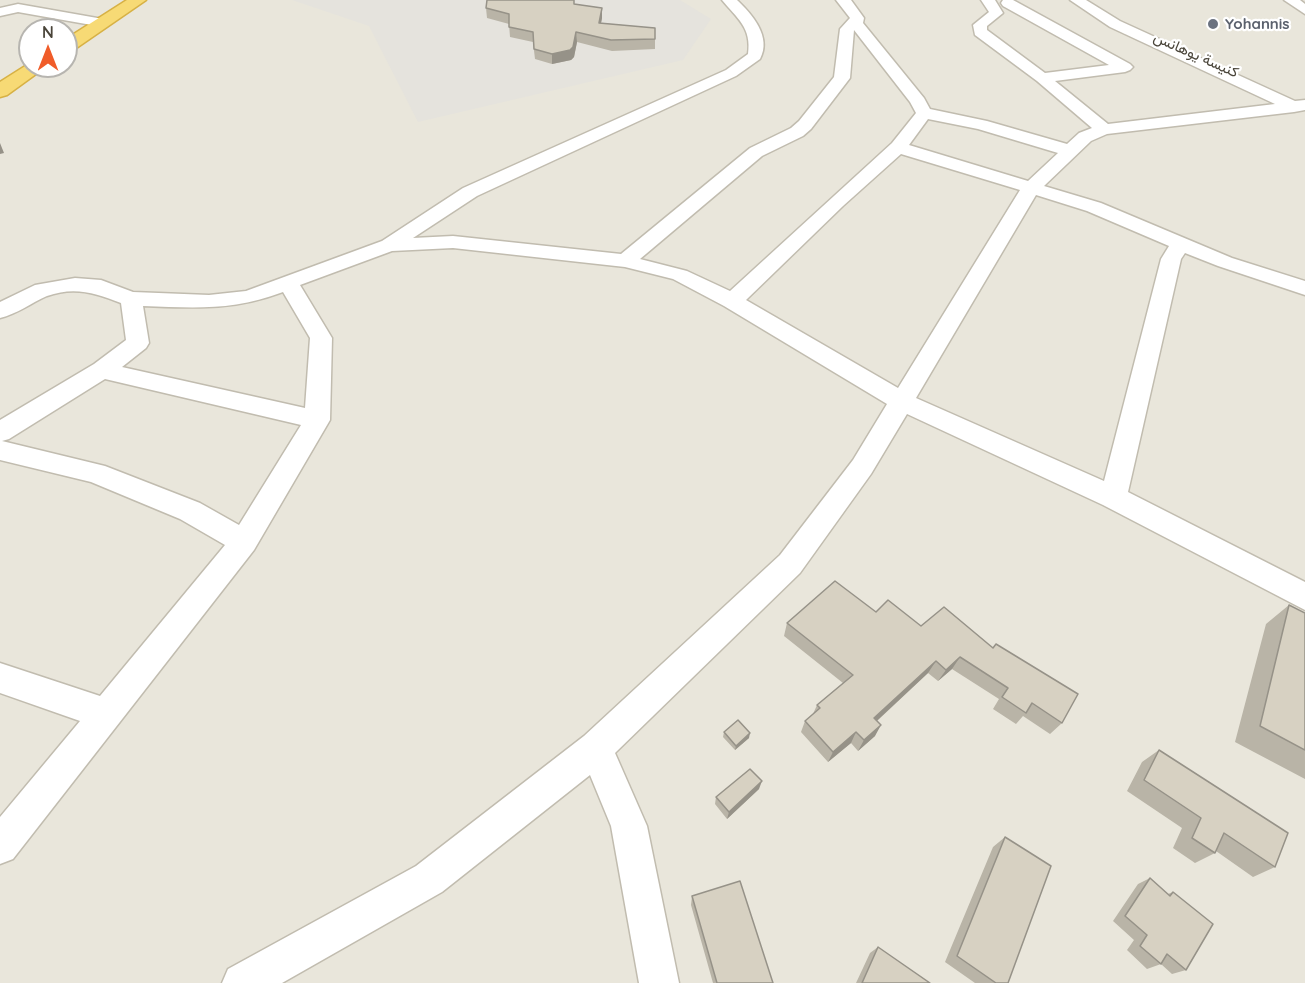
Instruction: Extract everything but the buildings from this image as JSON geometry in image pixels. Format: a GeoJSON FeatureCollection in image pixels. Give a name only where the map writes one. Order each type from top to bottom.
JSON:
{"type":"FeatureCollection","features":[{"type":"Feature","properties":{"kind":"highway"},"geometry":{"type":"LineString","coordinates":[[78,39],[138,0]]}},
{"type":"Feature","properties":{"kind":"highway"},"geometry":{"type":"LineString","coordinates":[[0,91],[20,78]]}},
{"type":"Feature","properties":{"kind":"street"},"geometry":{"type":"LineString","coordinates":[[0,311],[43,290],[75,284],[93,285],[131,299],[209,302],[249,297],[389,245],[470,192],[731,73],[755,56],[758,44],[753,27],[744,13],[729,0]]}},
{"type":"Feature","properties":{"kind":"street"},"geometry":{"type":"LineString","coordinates":[[843,0],[851,7],[857,18],[856,23],[918,101],[924,113]]}},
{"type":"Feature","properties":{"kind":"street"},"geometry":{"type":"LineString","coordinates":[[989,2],[1008,3],[1024,0]]}},
{"type":"Feature","properties":{"kind":"street"},"geometry":{"type":"LineString","coordinates":[[1077,0],[1115,24],[1302,107]]}},
{"type":"Feature","properties":{"kind":"street","name":"كنيسة يوهانس"},"geometry":{"type":"LineString","coordinates":[[1091,0],[1163,41],[1302,107]]}},
{"type":"Feature","properties":{"kind":"street"},"geometry":{"type":"LineString","coordinates":[[1291,0],[1305,10]]}},
{"type":"Feature","properties":{"kind":"street"},"geometry":{"type":"LineString","coordinates":[[989,2],[996,13],[980,24],[980,32],[1042,78],[1104,129]]}},
{"type":"Feature","properties":{"kind":"street"},"geometry":{"type":"LineString","coordinates":[[1008,3],[1131,66],[1042,78]]}},
{"type":"Feature","properties":{"kind":"street"},"geometry":{"type":"LineString","coordinates":[[0,12],[18,8],[103,23]]}},
{"type":"Feature","properties":{"kind":"street"},"geometry":{"type":"LineString","coordinates":[[625,261],[756,152],[797,132],[805,125],[842,78],[847,29],[856,23]]}},
{"type":"Feature","properties":{"kind":"street"},"geometry":{"type":"LineString","coordinates":[[1160,61],[1183,56]]}},
{"type":"Feature","properties":{"kind":"street"},"geometry":{"type":"LineString","coordinates":[[242,983],[429,879],[596,748],[790,564],[862,466],[1031,188],[1085,138],[1104,129],[1302,107]]}},
{"type":"Feature","properties":{"kind":"street"},"geometry":{"type":"LineString","coordinates":[[732,301],[836,202],[898,147],[924,113]]}},
{"type":"Feature","properties":{"kind":"street"},"geometry":{"type":"LineString","coordinates":[[924,113],[981,125],[1071,151]]}},
{"type":"Feature","properties":{"kind":"street"},"geometry":{"type":"LineString","coordinates":[[898,147],[1094,207],[1225,262],[1305,288]]}},
{"type":"Feature","properties":{"kind":"street"},"geometry":{"type":"LineString","coordinates":[[389,245],[453,242],[625,261],[680,275],[732,301],[901,401],[1113,497],[1305,597]]}},
{"type":"Feature","properties":{"kind":"street"},"geometry":{"type":"LineString","coordinates":[[1113,497],[1171,259],[1180,244]]}},
{"type":"Feature","properties":{"kind":"street"},"geometry":{"type":"LineString","coordinates":[[0,846],[244,542],[317,420],[321,338],[288,284]]}},
{"type":"Feature","properties":{"kind":"street"},"geometry":{"type":"LineString","coordinates":[[0,432],[102,370],[138,343],[131,299]]}},
{"type":"Feature","properties":{"kind":"street"},"geometry":{"type":"LineString","coordinates":[[102,370],[317,420]]}},
{"type":"Feature","properties":{"kind":"street"},"geometry":{"type":"LineString","coordinates":[[0,450],[96,473],[190,511],[244,542]]}},
{"type":"Feature","properties":{"kind":"street"},"geometry":{"type":"LineString","coordinates":[[0,678],[106,714]]}},
{"type":"Feature","properties":{"kind":"street"},"geometry":{"type":"LineString","coordinates":[[596,748],[629,826],[659,983]]}},
{"type":"Feature","properties":{"kind":"shaded area"},"geometry":{"type":"Polygon","coordinates":[[[0,0],[1305,0],[1305,983],[0,983],[0,0]]]}},
{"type":"Feature","properties":{"kind":"shaded area"},"geometry":{"type":"Polygon","coordinates":[[[292,0],[680,0],[711,19],[683,60],[418,122],[369,26],[292,0]]]}},
{"type":"Feature","properties":{"kind":"place","name":"Yohannis"},"geometry":{"type":"Point","coordinates":[1213,24]}}]}
